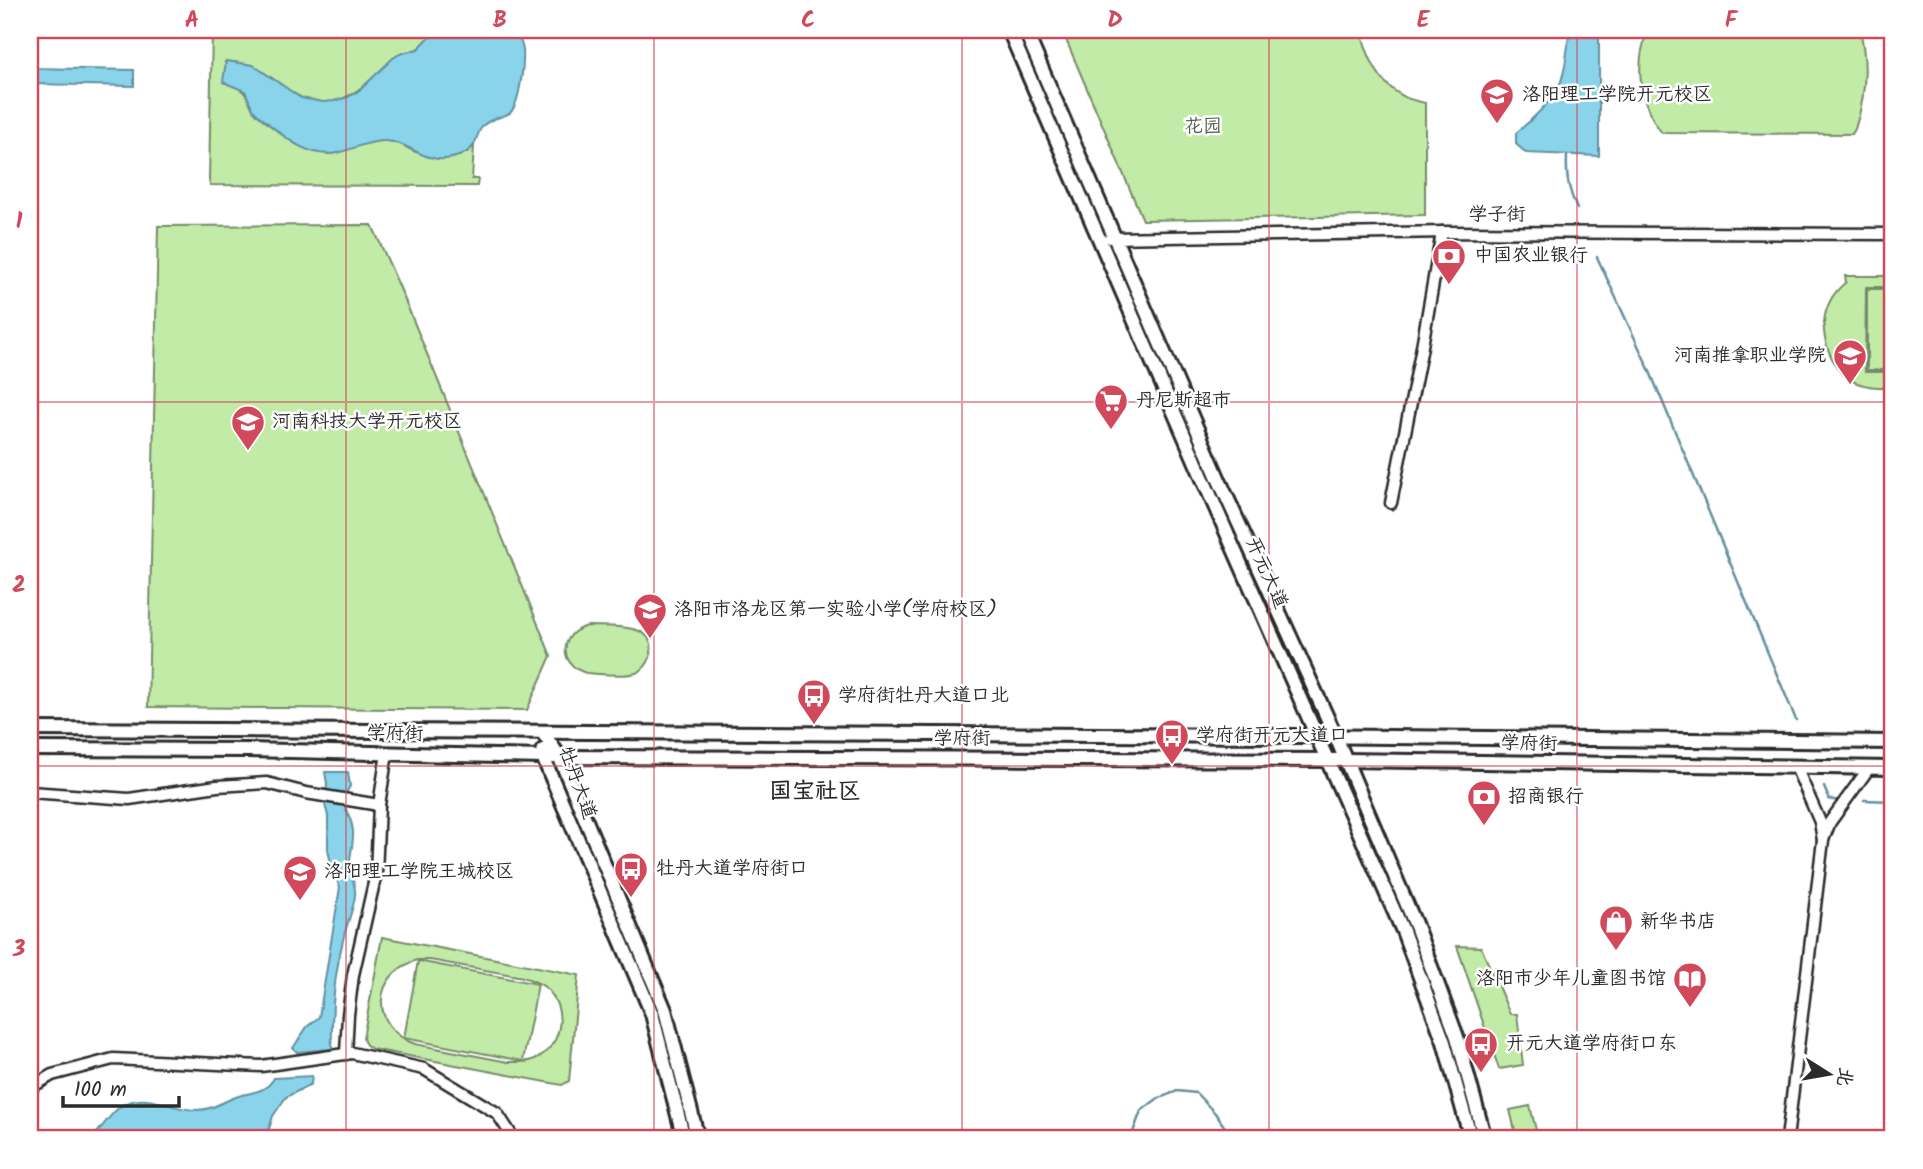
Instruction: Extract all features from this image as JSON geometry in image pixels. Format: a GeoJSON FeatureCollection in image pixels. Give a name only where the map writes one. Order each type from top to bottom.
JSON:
{"type":"FeatureCollection","features":[{"type":"Feature","properties":{"kind":"main road","name":"开元大道"},"geometry":{"type":"LineString","coordinates":[[1009,30],[1206,486],[1403,931],[1444,1042],[1471,1139]]}},
{"type":"Feature","properties":{"kind":"main road","name":"开元大道"},"geometry":{"type":"LineString","coordinates":[[1025,30],[1219,480],[1336,737],[1416,926],[1457,1037],[1485,1139]]}},
{"type":"Feature","properties":{"kind":"main road","name":"学府街"},"geometry":{"type":"LineString","coordinates":[[30,729],[1893,742]]}},
{"type":"Feature","properties":{"kind":"main road","name":"牡丹大道"},"geometry":{"type":"LineString","coordinates":[[543,733],[559,757],[665,1010],[698,1139]]}},
{"type":"Feature","properties":{"kind":"main road","name":"牡丹大道"},"geometry":{"type":"LineString","coordinates":[[543,733],[543,757],[652,1014],[684,1139]]}},
{"type":"Feature","properties":{"kind":"main road"},"geometry":{"type":"LineString","coordinates":[[1657,765],[1658,740]]}},
{"type":"Feature","properties":{"kind":"main road","name":"学府街"},"geometry":{"type":"LineString","coordinates":[[30,749],[248,750],[543,757],[1345,760],[1893,768]]}},
{"type":"Feature","properties":{"kind":"street","name":"学子街"},"geometry":{"type":"LineString","coordinates":[[1100,241],[1442,233],[1893,236]]}},
{"type":"Feature","properties":{"kind":"street"},"geometry":{"type":"LineString","coordinates":[[1391,503],[1442,233]]}},
{"type":"Feature","properties":{"kind":"street"},"geometry":{"type":"LineString","coordinates":[[247,730],[248,750]]}},
{"type":"Feature","properties":{"kind":"street"},"geometry":{"type":"LineString","coordinates":[[345,1054],[353,975],[376,874],[379,805],[387,753]]}},
{"type":"Feature","properties":{"kind":"street"},"geometry":{"type":"LineString","coordinates":[[1796,767],[1820,822],[1823,840]]}},
{"type":"Feature","properties":{"kind":"street"},"geometry":{"type":"LineString","coordinates":[[1787,1139],[1823,840],[1830,822],[1869,768]]}},
{"type":"Feature","properties":{"kind":"street"},"geometry":{"type":"LineString","coordinates":[[30,792],[129,799],[217,786],[267,783],[379,805]]}},
{"type":"Feature","properties":{"kind":"street"},"geometry":{"type":"LineString","coordinates":[[30,1088],[52,1075],[113,1059],[261,1066],[352,1053],[424,1069],[497,1113],[514,1139]]}},
{"type":"Feature","properties":{"kind":"green space"},"geometry":{"type":"Polygon","coordinates":[[[212,30],[436,30],[423,45],[396,58],[353,93],[326,103],[296,95],[253,67],[225,62],[233,85],[246,95],[258,115],[297,144],[319,153],[343,151],[383,140],[401,144],[423,154],[467,152],[474,146],[472,179],[478,179],[477,186],[210,185],[212,30]]]}},
{"type":"Feature","properties":{"kind":"green space"},"geometry":{"type":"Polygon","coordinates":[[[1648,30],[1860,30],[1865,80],[1855,129],[1852,134],[1662,133],[1648,109],[1641,83],[1641,57],[1648,30]]]}},
{"type":"Feature","properties":{"kind":"green space","name":"花园"},"geometry":{"type":"Polygon","coordinates":[[[1064,35],[1362,35],[1372,62],[1387,85],[1405,97],[1425,103],[1425,215],[1143,220],[1064,35]]]}},
{"type":"Feature","properties":{"kind":"green space"},"geometry":{"type":"Polygon","coordinates":[[[372,225],[551,656],[527,710],[148,707],[158,226],[372,225]]]}},
{"type":"Feature","properties":{"kind":"green space"},"geometry":{"type":"Polygon","coordinates":[[[1845,276],[1893,276],[1893,287],[1866,287],[1865,372],[1893,372],[1893,387],[1853,381],[1842,374],[1830,354],[1824,321],[1831,300],[1846,282],[1845,276]]]}},
{"type":"Feature","properties":{"kind":"green space"},"geometry":{"type":"Polygon","coordinates":[[[1867,289],[1893,289],[1893,370],[1867,370],[1867,289]]]}},
{"type":"Feature","properties":{"kind":"green space"},"geometry":{"type":"Polygon","coordinates":[[[588,626],[631,628],[648,637],[651,645],[647,664],[636,673],[624,675],[586,673],[577,669],[567,656],[567,641],[578,629],[588,626]]]}},
{"type":"Feature","properties":{"kind":"green space"},"geometry":{"type":"Polygon","coordinates":[[[382,937],[579,975],[569,1081],[562,1085],[372,1049],[366,1045],[363,1038],[382,937]],[[417,960],[402,967],[391,977],[384,989],[384,1014],[390,1026],[400,1036],[415,1044],[508,1062],[532,1060],[551,1046],[556,1037],[560,1017],[554,998],[542,985],[523,977],[417,960]]]}},
{"type":"Feature","properties":{"kind":"green space"},"geometry":{"type":"Polygon","coordinates":[[[1457,946],[1481,947],[1510,1014],[1517,1014],[1523,1065],[1499,1069],[1457,946]]]}},
{"type":"Feature","properties":{"kind":"green space"},"geometry":{"type":"Polygon","coordinates":[[[418,961],[538,984],[523,1061],[404,1038],[418,961]]]}},
{"type":"Feature","properties":{"kind":"green space"},"geometry":{"type":"Polygon","coordinates":[[[1530,1106],[1536,1130],[1531,1131],[1533,1139],[1517,1139],[1510,1110],[1530,1106]]]}},
{"type":"Feature","properties":{"kind":"water"},"geometry":{"type":"Polygon","coordinates":[[[436,30],[518,30],[523,50],[521,83],[510,113],[485,124],[471,149],[452,158],[428,157],[400,144],[384,141],[337,153],[315,152],[294,143],[258,115],[245,91],[223,82],[226,61],[253,65],[301,98],[334,101],[360,90],[393,58],[418,49],[436,30]]]}},
{"type":"Feature","properties":{"kind":"water"},"geometry":{"type":"Polygon","coordinates":[[[1569,30],[1599,30],[1599,156],[1526,153],[1516,144],[1516,133],[1546,104],[1560,84],[1569,30]]]}},
{"type":"Feature","properties":{"kind":"water"},"geometry":{"type":"Polygon","coordinates":[[[30,68],[134,70],[134,86],[30,84],[30,68]]]}},
{"type":"Feature","properties":{"kind":"water"},"geometry":{"type":"Polygon","coordinates":[[[325,772],[348,772],[350,786],[345,804],[353,831],[350,868],[355,895],[336,978],[332,1049],[297,1052],[293,1048],[307,1027],[319,1017],[340,887],[332,870],[328,849],[325,772]]]}},
{"type":"Feature","properties":{"kind":"water"},"geometry":{"type":"Polygon","coordinates":[[[312,1076],[311,1084],[286,1097],[273,1116],[266,1139],[92,1139],[114,1113],[129,1102],[146,1100],[203,1110],[260,1090],[268,1086],[274,1078],[312,1076]]]}},
{"type":"Feature","properties":{"kind":"waterway"},"geometry":{"type":"LineString","coordinates":[[1567,155],[1568,182],[1577,209]]}},
{"type":"Feature","properties":{"kind":"waterway"},"geometry":{"type":"LineString","coordinates":[[1597,257],[1648,367],[1796,720]]}},
{"type":"Feature","properties":{"kind":"waterway"},"geometry":{"type":"LineString","coordinates":[[1824,787],[1829,799],[1838,801]]}},
{"type":"Feature","properties":{"kind":"waterway"},"geometry":{"type":"LineString","coordinates":[[1864,800],[1893,801]]}},
{"type":"Feature","properties":{"kind":"waterway"},"geometry":{"type":"LineString","coordinates":[[1127,1139],[1132,1135],[1141,1111],[1157,1099],[1177,1091],[1196,1093],[1215,1113],[1233,1139]]}},
{"type":"Feature","properties":{"kind":"place","name":"洛阳理工学院开元校区"},"geometry":{"type":"Point","coordinates":[1497,125]}},
{"type":"Feature","properties":{"kind":"place","name":"中国农业银行"},"geometry":{"type":"Point","coordinates":[1449,286]}},
{"type":"Feature","properties":{"kind":"place","name":"河南推拿职业学院"},"geometry":{"type":"Point","coordinates":[1850,386]}},
{"type":"Feature","properties":{"kind":"place","name":"丹尼斯超市"},"geometry":{"type":"Point","coordinates":[1111,431]}},
{"type":"Feature","properties":{"kind":"place","name":"河南科技大学开元校区"},"geometry":{"type":"Point","coordinates":[248,452]}},
{"type":"Feature","properties":{"kind":"place","name":"洛阳市洛龙区第一实验小学(学府校区)"},"geometry":{"type":"Point","coordinates":[650,640]}},
{"type":"Feature","properties":{"kind":"place","name":"学府街牡丹大道口北"},"geometry":{"type":"Point","coordinates":[814,726]}},
{"type":"Feature","properties":{"kind":"place","name":"学府街开元大道口"},"geometry":{"type":"Point","coordinates":[1172,766]}},
{"type":"Feature","properties":{"kind":"place","name":"招商银行"},"geometry":{"type":"Point","coordinates":[1484,827]}},
{"type":"Feature","properties":{"kind":"place","name":"牡丹大道学府街口"},"geometry":{"type":"Point","coordinates":[631,899]}},
{"type":"Feature","properties":{"kind":"place","name":"洛阳理工学院王城校区"},"geometry":{"type":"Point","coordinates":[300,902]}},
{"type":"Feature","properties":{"kind":"place","name":"新华书店"},"geometry":{"type":"Point","coordinates":[1616,952]}},
{"type":"Feature","properties":{"kind":"place","name":"洛阳市少年儿童图书馆"},"geometry":{"type":"Point","coordinates":[1690,1009]}},
{"type":"Feature","properties":{"kind":"place","name":"开元大道学府街口东"},"geometry":{"type":"Point","coordinates":[1481,1074]}},
{"type":"Feature","properties":{"kind":"district","name":"国宝社区"},"geometry":{"type":"Point","coordinates":[815,792]}}]}
